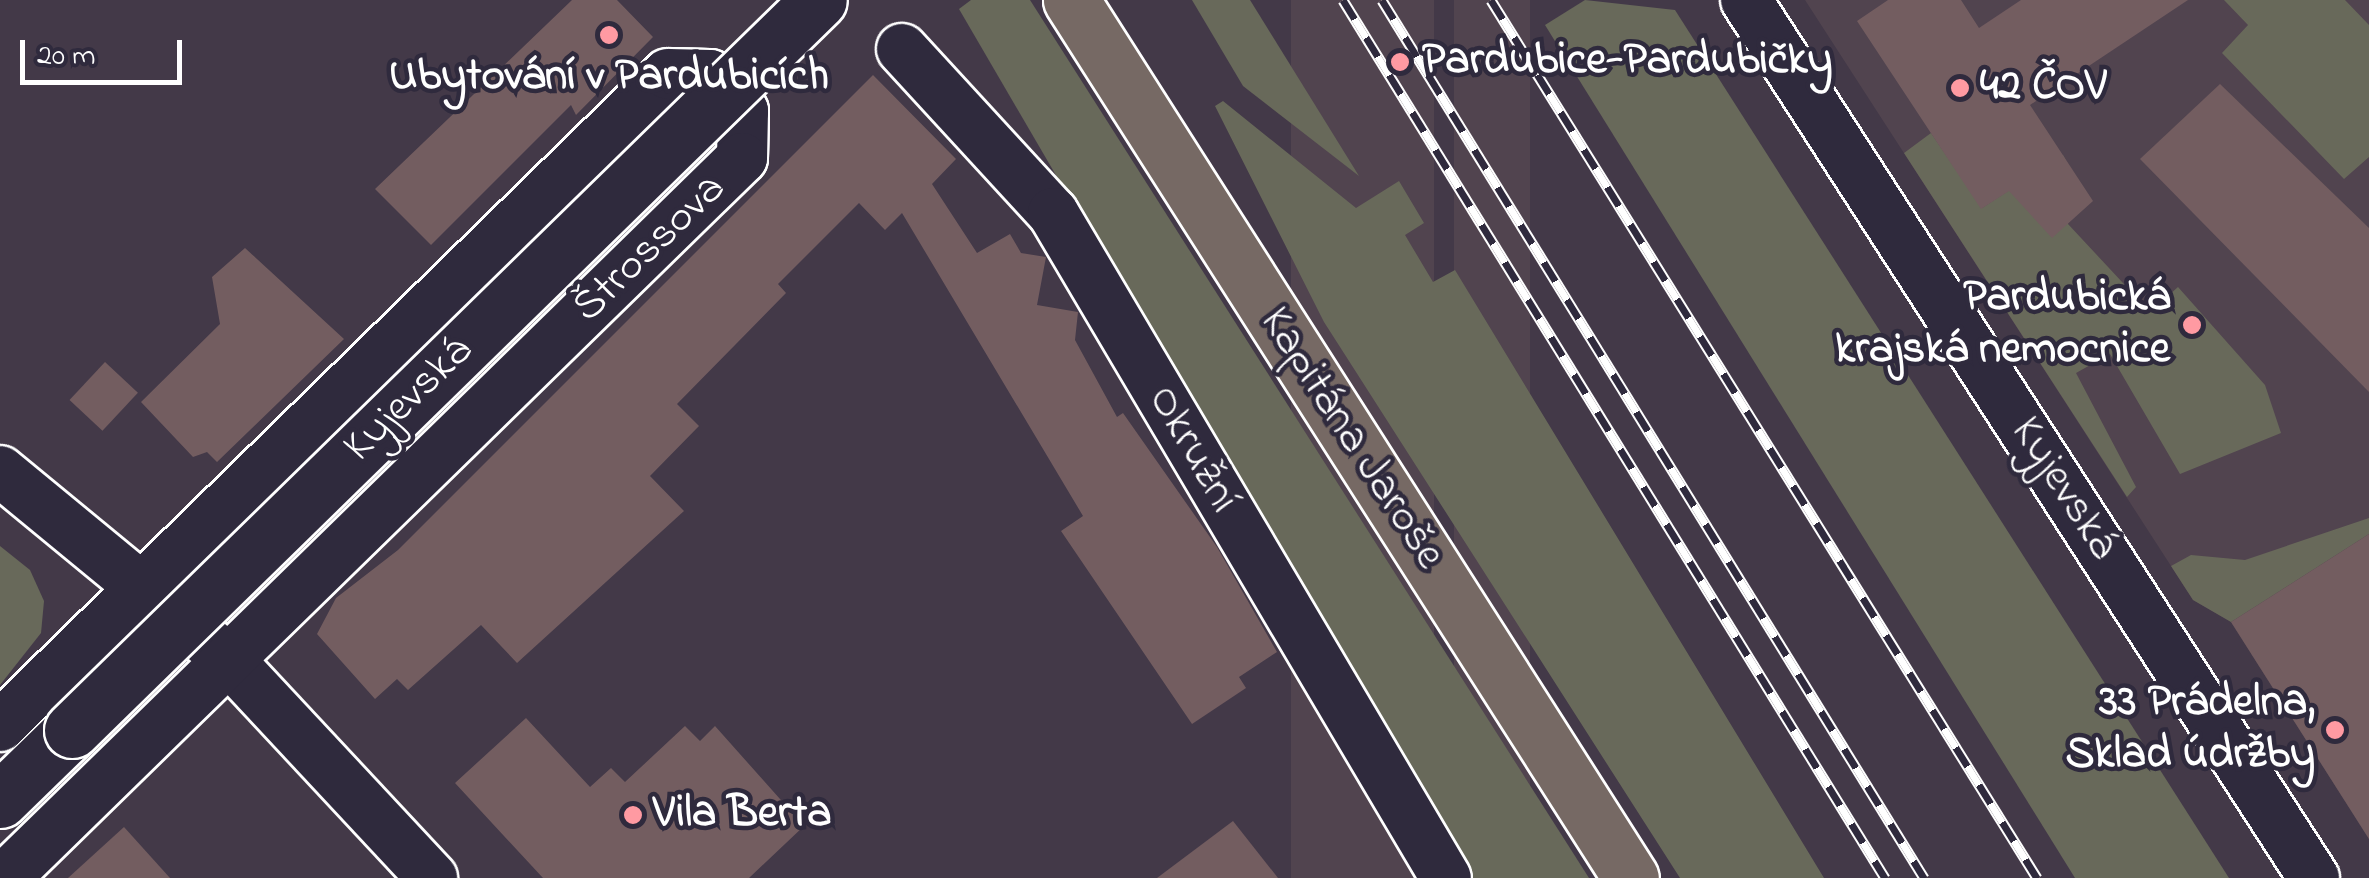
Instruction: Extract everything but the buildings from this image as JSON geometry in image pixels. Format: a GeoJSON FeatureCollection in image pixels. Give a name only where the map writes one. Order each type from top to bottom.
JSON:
{"type":"FeatureCollection","features":[{"type":"Feature","properties":{"kind":"main road","name":"Kapitána Jaroše"},"geometry":{"type":"LineString","coordinates":[[1071,0],[1631,878]]}},
{"type":"Feature","properties":{"kind":"street","name":"Kyjevská"},"geometry":{"type":"LineString","coordinates":[[0,800],[819,0]]}},
{"type":"Feature","properties":{"kind":"street","name":"Kyjevská"},"geometry":{"type":"LineString","coordinates":[[1746,0],[2314,878]]}},
{"type":"Feature","properties":{"kind":"street","name":"Okružní"},"geometry":{"type":"LineString","coordinates":[[902,48],[1053,213],[1446,878]]}},
{"type":"Feature","properties":{"kind":"street","name":"Štrossova"},"geometry":{"type":"LineString","coordinates":[[0,726],[668,74],[710,75],[743,112],[742,158],[6,878]]}},
{"type":"Feature","properties":{"kind":"street"},"geometry":{"type":"LineString","coordinates":[[0,471],[142,584],[229,660],[432,878]]}},
{"type":"Feature","properties":{"kind":"shaded area"},"geometry":{"type":"Polygon","coordinates":[[[1291,0],[1434,0],[1434,878],[1291,878],[1291,0]]]}},
{"type":"Feature","properties":{"kind":"shaded area"},"geometry":{"type":"Polygon","coordinates":[[[1454,0],[1530,0],[1530,878],[1454,878],[1454,0]]]}},
{"type":"Feature","properties":{"kind":"shaded area","name":"Pardubická krajská nemocnice"},"geometry":{"type":"Polygon","coordinates":[[[1805,0],[2369,0],[2369,839],[2231,622],[2193,600],[1805,0]]]}},
{"type":"Feature","properties":{"kind":"green space"},"geometry":{"type":"Polygon","coordinates":[[[971,0],[1030,0],[1589,878],[1466,878],[959,9],[971,0]]]}},
{"type":"Feature","properties":{"kind":"green space"},"geometry":{"type":"Polygon","coordinates":[[[1192,0],[1250,0],[1359,176],[1243,86],[1192,0]]]}},
{"type":"Feature","properties":{"kind":"green space"},"geometry":{"type":"Polygon","coordinates":[[[1585,0],[1675,10],[2229,878],[2075,878],[1545,25],[1585,0]]]}},
{"type":"Feature","properties":{"kind":"green space"},"geometry":{"type":"Polygon","coordinates":[[[2224,0],[2345,0],[2369,25],[2369,157],[2344,179],[2222,53],[2248,25],[2224,0]]]}},
{"type":"Feature","properties":{"kind":"green space"},"geometry":{"type":"Polygon","coordinates":[[[1223,101],[1356,208],[1399,181],[1424,223],[1405,235],[1433,282],[1455,270],[1824,878],[1680,878],[1324,322],[1215,106],[1223,101]]]}},
{"type":"Feature","properties":{"kind":"green space"},"geometry":{"type":"Polygon","coordinates":[[[1931,133],[1982,208],[2063,155],[2075,179],[2068,224],[2150,312],[2178,287],[2265,385],[2281,433],[2180,474],[2110,354],[2076,373],[2136,487],[2127,497],[1904,153],[1931,133]]]}},
{"type":"Feature","properties":{"kind":"green space"},"geometry":{"type":"Polygon","coordinates":[[[2369,518],[2369,534],[2231,622],[2193,600],[2171,566],[2191,555],[2245,560],[2369,518]]]}},
{"type":"Feature","properties":{"kind":"green space"},"geometry":{"type":"Polygon","coordinates":[[[0,546],[30,570],[44,601],[41,633],[0,685],[0,546]]]}},
{"type":"Feature","properties":{"kind":"railway"},"geometry":{"type":"LineString","coordinates":[[1343,0],[1885,878]]}},
{"type":"Feature","properties":{"kind":"railway"},"geometry":{"type":"LineString","coordinates":[[1382,0],[1924,878]]}},
{"type":"Feature","properties":{"kind":"railway"},"geometry":{"type":"LineString","coordinates":[[1491,0],[2037,878]]}},
{"type":"Feature","properties":{"kind":"place","name":"Ubytování v Pardubicích"},"geometry":{"type":"Point","coordinates":[609,35]}},
{"type":"Feature","properties":{"kind":"place","name":"Pardubice-Pardubičky"},"geometry":{"type":"Point","coordinates":[1400,62]}},
{"type":"Feature","properties":{"kind":"place","name":"42 ČOV"},"geometry":{"type":"Point","coordinates":[1960,88]}},
{"type":"Feature","properties":{"kind":"place","name":"Pardubická krajská nemocnice"},"geometry":{"type":"Point","coordinates":[2192,325]}},
{"type":"Feature","properties":{"kind":"place","name":"33 Prádelna, Sklad údržby"},"geometry":{"type":"Point","coordinates":[2335,730]}},
{"type":"Feature","properties":{"kind":"place","name":"Vila Berta"},"geometry":{"type":"Point","coordinates":[633,815]}}]}
